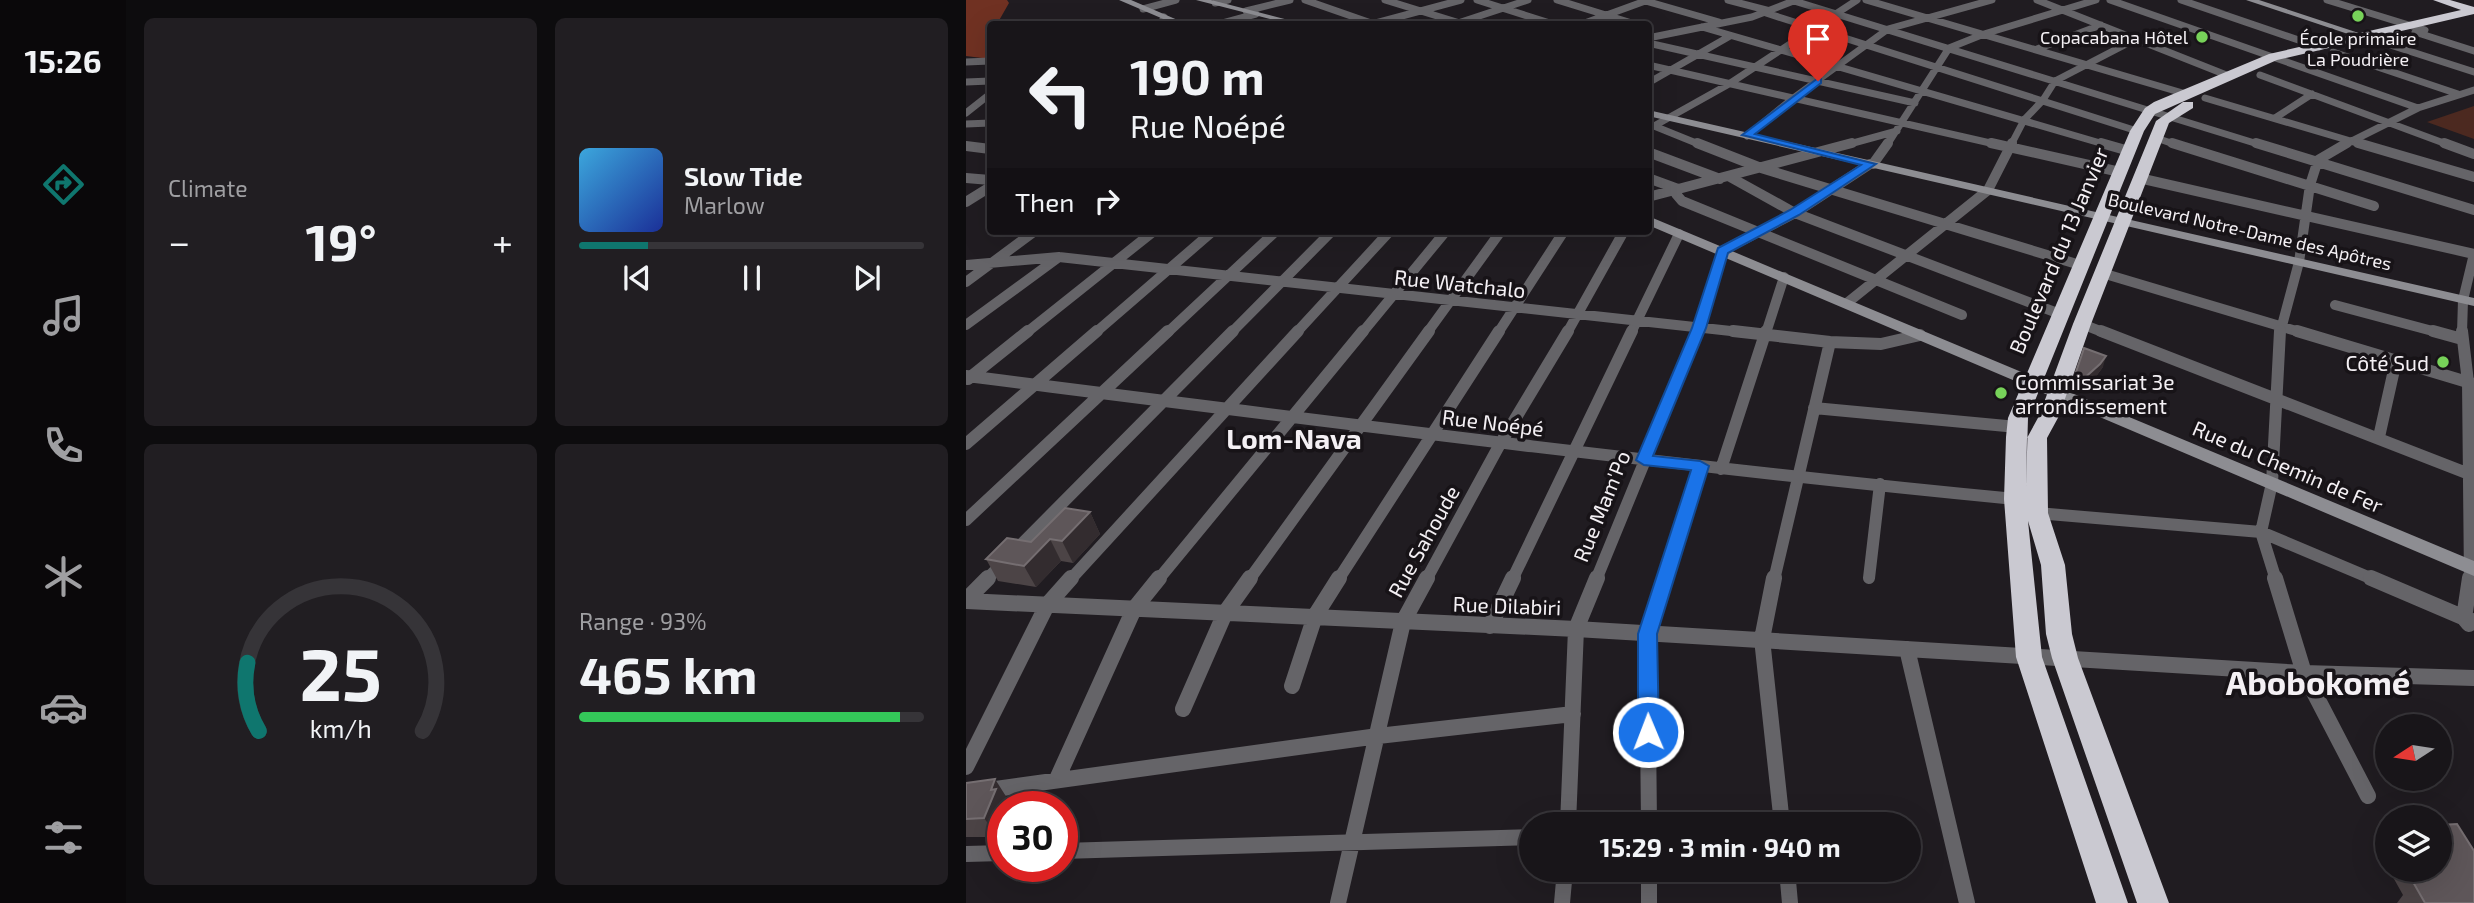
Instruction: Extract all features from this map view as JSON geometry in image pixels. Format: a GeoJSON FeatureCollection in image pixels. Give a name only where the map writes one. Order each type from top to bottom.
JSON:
{"type":"FeatureCollection","features":[{"type":"Feature","properties":{"kind":"highway"},"geometry":{"type":"LineString","coordinates":[[2438,0],[2473,11]]}},
{"type":"Feature","properties":{"kind":"highway"},"geometry":{"type":"LineString","coordinates":[[2452,0],[2473,11]]}},
{"type":"Feature","properties":{"kind":"highway"},"geometry":{"type":"LineString","coordinates":[[2150,111],[2273,57],[2378,41],[2473,11]]}},
{"type":"Feature","properties":{"kind":"highway"},"geometry":{"type":"LineString","coordinates":[[2168,116],[2289,63],[2363,36],[2417,29]]}},
{"type":"Feature","properties":{"kind":"highway","name":"Boulevard du 13 Janvier"},"geometry":{"type":"LineString","coordinates":[[2150,111],[2137,131],[2060,314],[2037,438],[2038,513],[2053,565],[2059,634],[2047,658],[2153,903]]}},
{"type":"Feature","properties":{"kind":"highway","name":"Boulevard du 13 Janvier"},"geometry":{"type":"LineString","coordinates":[[2112,903],[2047,658],[2015,499],[2017,427],[2045,388],[2082,324],[2139,178],[2163,121],[2168,116]]}},
{"type":"Feature","properties":{"kind":"street"},"geometry":{"type":"LineString","coordinates":[[1123,0],[1163,21]]}},
{"type":"Feature","properties":{"kind":"street"},"geometry":{"type":"LineString","coordinates":[[1143,9],[1176,0]]}},
{"type":"Feature","properties":{"kind":"street"},"geometry":{"type":"LineString","coordinates":[[1200,0],[1286,21]]}},
{"type":"Feature","properties":{"kind":"street"},"geometry":{"type":"LineString","coordinates":[[1215,3],[1228,0]]}},
{"type":"Feature","properties":{"kind":"street"},"geometry":{"type":"LineString","coordinates":[[1228,21],[1290,0]]}},
{"type":"Feature","properties":{"kind":"street"},"geometry":{"type":"LineString","coordinates":[[1306,0],[1365,21]]}},
{"type":"Feature","properties":{"kind":"street"},"geometry":{"type":"LineString","coordinates":[[1385,0],[1450,21]]}},
{"type":"Feature","properties":{"kind":"street"},"geometry":{"type":"LineString","coordinates":[[1385,21],[1461,0]]}},
{"type":"Feature","properties":{"kind":"street"},"geometry":{"type":"LineString","coordinates":[[1477,0],[1543,21]]}},
{"type":"Feature","properties":{"kind":"street"},"geometry":{"type":"LineString","coordinates":[[1467,21],[1528,0]]}},
{"type":"Feature","properties":{"kind":"street"},"geometry":{"type":"LineString","coordinates":[[1557,0],[1624,21]]}},
{"type":"Feature","properties":{"kind":"street"},"geometry":{"type":"LineString","coordinates":[[1592,21],[1645,0],[1723,23]]}},
{"type":"Feature","properties":{"kind":"street"},"geometry":{"type":"LineString","coordinates":[[1728,0],[2137,131]]}},
{"type":"Feature","properties":{"kind":"street"},"geometry":{"type":"LineString","coordinates":[[1857,0],[1729,84],[1654,126],[1760,168],[2080,265]]}},
{"type":"Feature","properties":{"kind":"street"},"geometry":{"type":"LineString","coordinates":[[1866,0],[2186,94]]}},
{"type":"Feature","properties":{"kind":"street"},"geometry":{"type":"LineString","coordinates":[[1747,135],[1888,29],[1992,0]]}},
{"type":"Feature","properties":{"kind":"street"},"geometry":{"type":"LineString","coordinates":[[2037,0],[2229,76]]}},
{"type":"Feature","properties":{"kind":"street"},"geometry":{"type":"LineString","coordinates":[[1723,251],[1754,232],[1795,213],[1828,189],[1872,164],[1900,128],[1949,48],[1984,34],[2096,0]]}},
{"type":"Feature","properties":{"kind":"street"},"geometry":{"type":"LineString","coordinates":[[2110,0],[2418,108]]}},
{"type":"Feature","properties":{"kind":"street"},"geometry":{"type":"LineString","coordinates":[[2181,0],[2459,94]]}},
{"type":"Feature","properties":{"kind":"street"},"geometry":{"type":"LineString","coordinates":[[2250,0],[2474,72]]}},
{"type":"Feature","properties":{"kind":"street"},"geometry":{"type":"LineString","coordinates":[[2327,0],[2417,29],[2474,51]]}},
{"type":"Feature","properties":{"kind":"street"},"geometry":{"type":"LineString","coordinates":[[1652,40],[1768,12],[1795,1],[2474,210]]}},
{"type":"Feature","properties":{"kind":"street"},"geometry":{"type":"LineString","coordinates":[[2037,49],[2101,24]]}},
{"type":"Feature","properties":{"kind":"street"},"geometry":{"type":"LineString","coordinates":[[1702,27],[2129,151]]}},
{"type":"Feature","properties":{"kind":"street"},"geometry":{"type":"LineString","coordinates":[[1652,30],[1669,34]]}},
{"type":"Feature","properties":{"kind":"street"},"geometry":{"type":"LineString","coordinates":[[1652,81],[1730,36]]}},
{"type":"Feature","properties":{"kind":"street"},"geometry":{"type":"LineString","coordinates":[[1847,303],[1988,190],[2024,120],[2043,100],[2055,81],[2136,38]]}},
{"type":"Feature","properties":{"kind":"street"},"geometry":{"type":"LineString","coordinates":[[1652,42],[1915,103]]}},
{"type":"Feature","properties":{"kind":"street"},"geometry":{"type":"LineString","coordinates":[[966,62],[987,61]]}},
{"type":"Feature","properties":{"kind":"street"},"geometry":{"type":"LineString","coordinates":[[1652,66],[1900,128],[2011,148],[2120,172]]}},
{"type":"Feature","properties":{"kind":"street"},"geometry":{"type":"LineString","coordinates":[[2260,75],[2474,153]]}},
{"type":"Feature","properties":{"kind":"street"},"geometry":{"type":"LineString","coordinates":[[966,82],[987,81]]}},
{"type":"Feature","properties":{"kind":"street"},"geometry":{"type":"LineString","coordinates":[[2368,796],[2304,673],[2261,532],[2272,483],[2280,326],[2299,262],[2310,185],[2318,160],[2418,108],[2474,90]]}},
{"type":"Feature","properties":{"kind":"street"},"geometry":{"type":"LineString","coordinates":[[2275,118],[2312,94]]}},
{"type":"Feature","properties":{"kind":"street"},"geometry":{"type":"LineString","coordinates":[[966,113],[987,97]]}},
{"type":"Feature","properties":{"kind":"street"},"geometry":{"type":"LineString","coordinates":[[2205,98],[2474,177]]}},
{"type":"Feature","properties":{"kind":"street"},"geometry":{"type":"LineString","coordinates":[[966,106],[987,104]]}},
{"type":"Feature","properties":{"kind":"street","name":"Boulevard Notre-Dame des Apôtres"},"geometry":{"type":"LineString","coordinates":[[1652,114],[2469,301]]}},
{"type":"Feature","properties":{"kind":"street"},"geometry":{"type":"LineString","coordinates":[[966,124],[987,123]]}},
{"type":"Feature","properties":{"kind":"street"},"geometry":{"type":"LineString","coordinates":[[1652,196],[1900,128]]}},
{"type":"Feature","properties":{"kind":"street"},"geometry":{"type":"LineString","coordinates":[[2156,138],[2374,206]]}},
{"type":"Feature","properties":{"kind":"street"},"geometry":{"type":"LineString","coordinates":[[966,146],[987,149]]}},
{"type":"Feature","properties":{"kind":"street"},"geometry":{"type":"LineString","coordinates":[[1652,153],[1725,178],[1795,213],[2060,314]]}},
{"type":"Feature","properties":{"kind":"street"},"geometry":{"type":"LineString","coordinates":[[966,178],[987,180]]}},
{"type":"Feature","properties":{"kind":"street"},"geometry":{"type":"LineString","coordinates":[[2139,178],[2474,254],[2462,338],[2471,383],[2473,569],[2469,620],[2474,630]]}},
{"type":"Feature","properties":{"kind":"street"},"geometry":{"type":"LineString","coordinates":[[1652,179],[1678,189]]}},
{"type":"Feature","properties":{"kind":"street"},"geometry":{"type":"LineString","coordinates":[[966,202],[987,189]]}},
{"type":"Feature","properties":{"kind":"street"},"geometry":{"type":"LineString","coordinates":[[1678,189],[1676,194],[1679,200],[1962,315]]}},
{"type":"Feature","properties":{"kind":"street","name":"Rue du Chemin de Fer"},"geometry":{"type":"LineString","coordinates":[[1652,222],[2473,569]]}},
{"type":"Feature","properties":{"kind":"street"},"geometry":{"type":"LineString","coordinates":[[1490,626],[1679,233]]}},
{"type":"Feature","properties":{"kind":"street"},"geometry":{"type":"LineString","coordinates":[[966,282],[1030,235]]}},
{"type":"Feature","properties":{"kind":"street"},"geometry":{"type":"LineString","coordinates":[[968,378],[1149,235]]}},
{"type":"Feature","properties":{"kind":"street"},"geometry":{"type":"LineString","coordinates":[[966,444],[1208,235]]}},
{"type":"Feature","properties":{"kind":"street"},"geometry":{"type":"LineString","coordinates":[[966,520],[1272,235]]}},
{"type":"Feature","properties":{"kind":"street"},"geometry":{"type":"LineString","coordinates":[[966,601],[1328,235]]}},
{"type":"Feature","properties":{"kind":"street"},"geometry":{"type":"LineString","coordinates":[[967,764],[1047,605],[1386,235]]}},
{"type":"Feature","properties":{"kind":"street"},"geometry":{"type":"LineString","coordinates":[[1056,779],[1134,609],[1444,235]]}},
{"type":"Feature","properties":{"kind":"street"},"geometry":{"type":"LineString","coordinates":[[1183,709],[1225,613],[1498,235]]}},
{"type":"Feature","properties":{"kind":"street"},"geometry":{"type":"LineString","coordinates":[[1292,686],[1315,616],[1561,235]]}},
{"type":"Feature","properties":{"kind":"street","name":"Rue Sahoude"},"geometry":{"type":"LineString","coordinates":[[1338,903],[1403,622],[1500,444],[1539,383],[1623,235]]}},
{"type":"Feature","properties":{"kind":"street","name":"Rue Mam'Po"},"geometry":{"type":"LineString","coordinates":[[1569,812],[1576,629],[1699,328],[1723,251]]}},
{"type":"Feature","properties":{"kind":"street"},"geometry":{"type":"LineString","coordinates":[[966,326],[1059,257]]}},
{"type":"Feature","properties":{"kind":"street","name":"Rue Watchalo"},"geometry":{"type":"LineString","coordinates":[[966,265],[1059,257],[1830,342],[1881,344],[1920,335]]}},
{"type":"Feature","properties":{"kind":"street"},"geometry":{"type":"LineString","coordinates":[[2102,273],[2471,383]]}},
{"type":"Feature","properties":{"kind":"street"},"geometry":{"type":"LineString","coordinates":[[1721,469],[1784,277]]}},
{"type":"Feature","properties":{"kind":"street"},"geometry":{"type":"LineString","coordinates":[[2335,305],[2462,338]]}},
{"type":"Feature","properties":{"kind":"street"},"geometry":{"type":"LineString","coordinates":[[2082,324],[2472,475]]}},
{"type":"Feature","properties":{"kind":"street"},"geometry":{"type":"LineString","coordinates":[[1781,812],[1762,639],[1796,478],[1830,342]]}},
{"type":"Feature","properties":{"kind":"street"},"geometry":{"type":"LineString","coordinates":[[2379,437],[2396,361]]}},
{"type":"Feature","properties":{"kind":"street","name":"Rue Noépé"},"geometry":{"type":"LineString","coordinates":[[968,378],[1500,444],[1796,478],[2015,499]]}},
{"type":"Feature","properties":{"kind":"street"},"geometry":{"type":"LineString","coordinates":[[1814,408],[2017,427]]}},
{"type":"Feature","properties":{"kind":"street"},"geometry":{"type":"LineString","coordinates":[[1649,812],[1647,634],[1700,466]]}},
{"type":"Feature","properties":{"kind":"street"},"geometry":{"type":"LineString","coordinates":[[1869,578],[1880,484]]}},
{"type":"Feature","properties":{"kind":"street"},"geometry":{"type":"LineString","coordinates":[[2038,513],[2261,532],[2469,620]]}},
{"type":"Feature","properties":{"kind":"street","name":"Rue Dilabiri"},"geometry":{"type":"LineString","coordinates":[[966,601],[1576,629],[2047,658]]}},
{"type":"Feature","properties":{"kind":"street"},"geometry":{"type":"LineString","coordinates":[[1907,649],[1967,903]]}},
{"type":"Feature","properties":{"kind":"street"},"geometry":{"type":"LineString","coordinates":[[2047,658],[2304,673],[2474,678]]}},
{"type":"Feature","properties":{"kind":"street"},"geometry":{"type":"LineString","coordinates":[[966,793],[1378,736],[1573,714]]}},
{"type":"Feature","properties":{"kind":"street"},"geometry":{"type":"LineString","coordinates":[[1078,850],[1519,837]]}},
{"type":"Feature","properties":{"kind":"street"},"geometry":{"type":"LineString","coordinates":[[966,854],[987,853]]}},
{"type":"Feature","properties":{"kind":"street"},"geometry":{"type":"LineString","coordinates":[[1562,903],[1564,882]]}},
{"type":"Feature","properties":{"kind":"street"},"geometry":{"type":"LineString","coordinates":[[1649,882],[1650,903]]}},
{"type":"Feature","properties":{"kind":"street"},"geometry":{"type":"LineString","coordinates":[[1788,882],[1790,903]]}},
{"type":"Feature","properties":{"kind":"shaded area"},"geometry":{"type":"Polygon","coordinates":[[[966,0],[1007,0],[1009,3],[999,21],[987,21],[987,59],[966,56],[966,0]]]}},
{"type":"Feature","properties":{"kind":"shaded area"},"geometry":{"type":"Polygon","coordinates":[[[2474,106],[2474,139],[2427,122],[2474,106]]]}},
{"type":"Feature","properties":{"kind":"building"},"geometry":{"type":"Polygon","coordinates":[[[2084,348],[2106,356],[2081,381],[2074,378],[2084,348]]]}},
{"type":"Feature","properties":{"kind":"building"},"geometry":{"type":"Polygon","coordinates":[[[1065,508],[1090,512],[1062,541],[1050,539],[1024,566],[986,559],[1007,538],[1031,542],[1065,508]]]}},
{"type":"Feature","properties":{"kind":"building"},"geometry":{"type":"Polygon","coordinates":[[[995,779],[991,790],[996,789],[995,791],[987,791],[987,811],[984,818],[966,819],[966,783],[995,779]]]}},
{"type":"Feature","properties":{"kind":"building"},"geometry":{"type":"Polygon","coordinates":[[[2452,824],[2457,824],[2474,851],[2474,903],[2425,903],[2413,882],[2452,882],[2452,824]]]}},
{"type":"Feature","properties":{"kind":"place","name":"École primaire La Poudrière"},"geometry":{"type":"Point","coordinates":[2358,16]}},
{"type":"Feature","properties":{"kind":"place","name":"Copacabana Hôtel"},"geometry":{"type":"Point","coordinates":[2202,37]}},
{"type":"Feature","properties":{"kind":"place","name":"Côté Sud"},"geometry":{"type":"Point","coordinates":[2443,362]}},
{"type":"Feature","properties":{"kind":"place","name":"Commissariat 3e arrondissement"},"geometry":{"type":"Point","coordinates":[2001,393]}},
{"type":"Feature","properties":{"kind":"district","name":"Lom-Nava"},"geometry":{"type":"Point","coordinates":[1294,438]}},
{"type":"Feature","properties":{"kind":"district","name":"Abobokomé"},"geometry":{"type":"Point","coordinates":[2318,682]}},
{"type":"Feature","properties":{"kind":"route"},"geometry":{"type":"LineString","coordinates":[[1648,732],[1647,634],[1700,466],[1644,460],[1699,328],[1723,251],[1754,232],[1795,213],[1870,164],[1747,135],[1818,81]]}}]}
